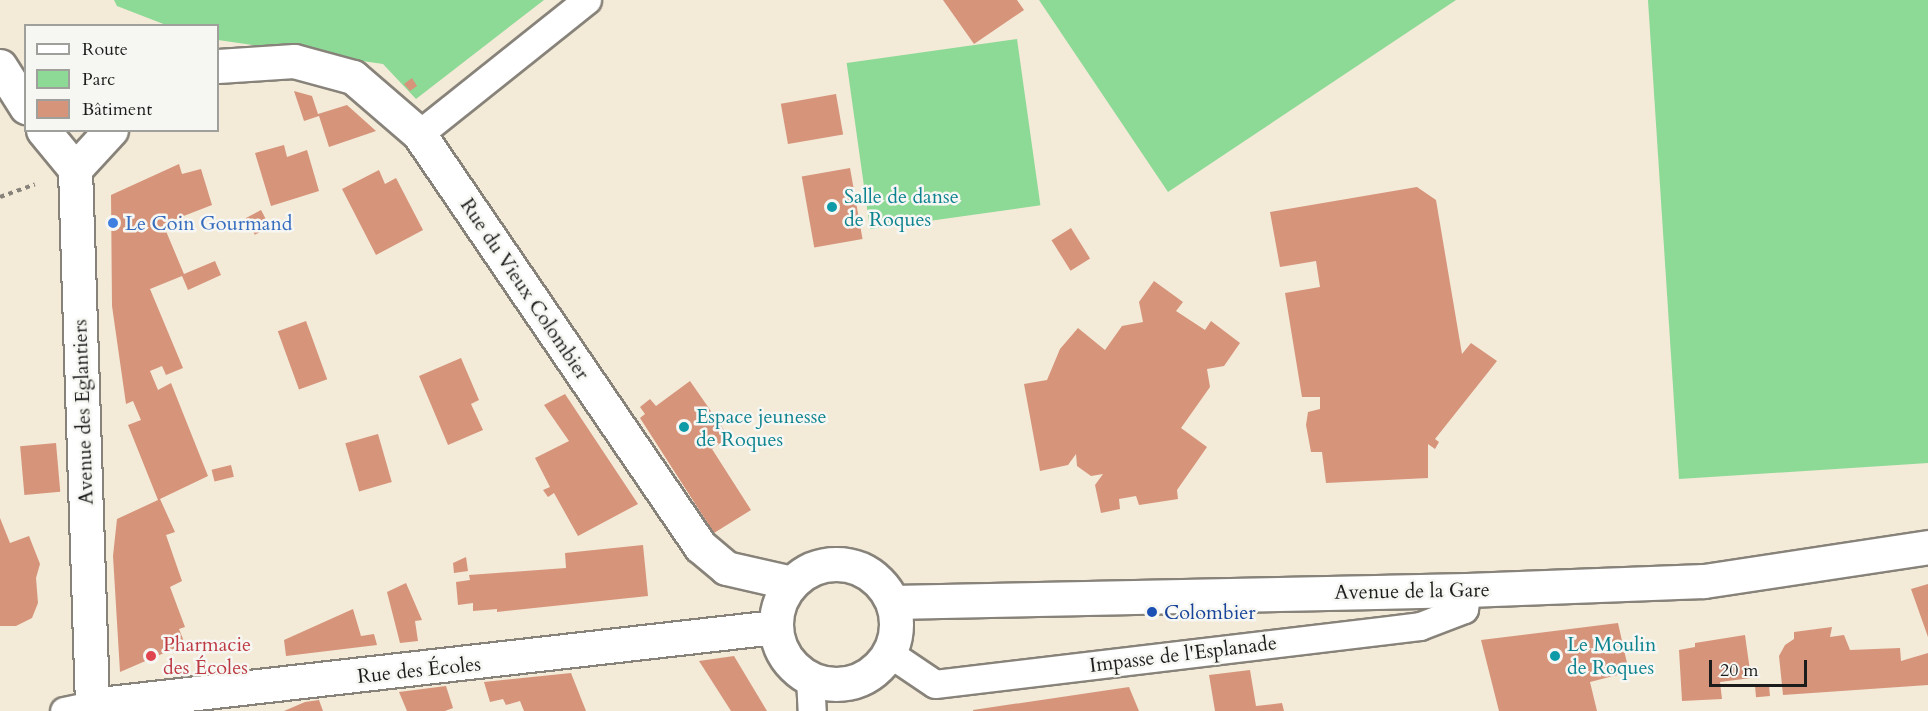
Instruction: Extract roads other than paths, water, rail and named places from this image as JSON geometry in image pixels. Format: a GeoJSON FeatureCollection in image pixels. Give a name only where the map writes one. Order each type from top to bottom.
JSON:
{"type":"FeatureCollection","features":[{"type":"Feature","properties":{"kind":"street"},"geometry":{"type":"LineString","coordinates":[[419,134],[588,0]]}},
{"type":"Feature","properties":{"kind":"street","name":"Rue du Vieux Colombier"},"geometry":{"type":"LineString","coordinates":[[219,66],[294,61],[353,77],[419,134],[700,546],[726,567],[792,583]]}},
{"type":"Feature","properties":{"kind":"street"},"geometry":{"type":"LineString","coordinates":[[0,66],[24,104]]}},
{"type":"Feature","properties":{"kind":"street"},"geometry":{"type":"LineString","coordinates":[[45,132],[75,170],[109,132]]}},
{"type":"Feature","properties":{"kind":"street","name":"Avenue des Eglantiers"},"geometry":{"type":"LineString","coordinates":[[75,170],[78,708]]}},
{"type":"Feature","properties":{"kind":"street","name":"Avenue de la Gare"},"geometry":{"type":"LineString","coordinates":[[893,602],[1467,590],[1704,581],[1928,547]]}},
{"type":"Feature","properties":{"kind":"street"},"geometry":{"type":"LineString","coordinates":[[820,565],[859,567],[882,584],[893,602],[898,622],[889,653],[876,670],[856,681],[835,685],[810,678],[780,652],[775,627],[781,598],[792,583],[820,565]]}},
{"type":"Feature","properties":{"kind":"street","name":"Impasse de l'Esplanade"},"geometry":{"type":"LineString","coordinates":[[889,653],[935,684],[1420,627],[1464,609],[1467,590]]}},
{"type":"Feature","properties":{"kind":"street","name":"Rue des Écoles"},"geometry":{"type":"LineString","coordinates":[[78,708],[775,627]]}},
{"type":"Feature","properties":{"kind":"street"},"geometry":{"type":"LineString","coordinates":[[810,678],[812,711]]}},
{"type":"Feature","properties":{"kind":"place","name":"Salle de danse de Roques"},"geometry":{"type":"Point","coordinates":[832,207]}},
{"type":"Feature","properties":{"kind":"place","name":"Le Coin Gourmand"},"geometry":{"type":"Point","coordinates":[113,223]}},
{"type":"Feature","properties":{"kind":"place","name":"Espace jeunesse de Roques"},"geometry":{"type":"Point","coordinates":[684,427]}},
{"type":"Feature","properties":{"kind":"place","name":"Colombier"},"geometry":{"type":"Point","coordinates":[1152,612]}},
{"type":"Feature","properties":{"kind":"place","name":"Pharmacie des Écoles"},"geometry":{"type":"Point","coordinates":[151,656]}},
{"type":"Feature","properties":{"kind":"place","name":"Le Moulin de Roques"},"geometry":{"type":"Point","coordinates":[1555,656]}}]}
